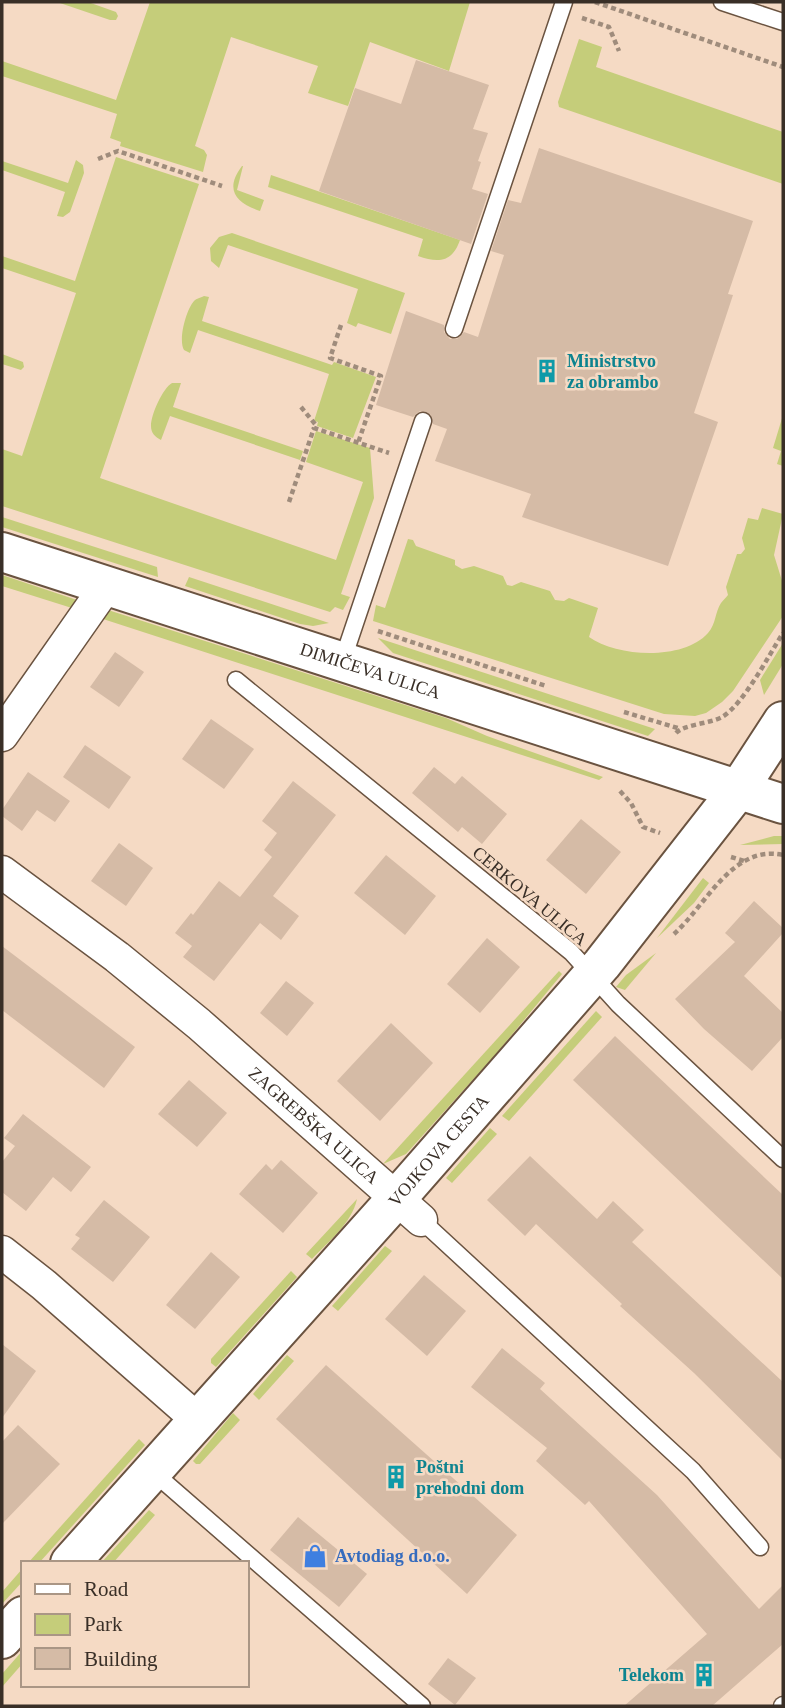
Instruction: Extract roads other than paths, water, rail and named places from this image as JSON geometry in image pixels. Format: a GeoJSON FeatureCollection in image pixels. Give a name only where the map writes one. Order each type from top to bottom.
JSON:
{"type":"FeatureCollection","features":[{"type":"Feature","properties":{"kind":"street","name":"DIMIČEVA ULICA"},"geometry":{"type":"LineString","coordinates":[[2,552],[783,804]]}},
{"type":"Feature","properties":{"kind":"street"},"geometry":{"type":"LineString","coordinates":[[2,735],[107,585]]}},
{"type":"Feature","properties":{"kind":"street","name":"VOJKOVA CESTA"},"geometry":{"type":"LineString","coordinates":[[72,1561],[198,1420],[409,1209],[738,790],[783,720]]}},
{"type":"Feature","properties":{"kind":"street","name":"ZAGREBŠKA ULICA"},"geometry":{"type":"LineString","coordinates":[[2,872],[117,957],[199,1024],[409,1209]]}},
{"type":"Feature","properties":{"kind":"street"},"geometry":{"type":"LineString","coordinates":[[2,1252],[44,1285],[198,1420]]}},
{"type":"Feature","properties":{"kind":"street"},"geometry":{"type":"LineString","coordinates":[[2,1639],[21,1617]]}},
{"type":"Feature","properties":{"kind":"lane"},"geometry":{"type":"LineString","coordinates":[[454,329],[564,2]]}},
{"type":"Feature","properties":{"kind":"lane"},"geometry":{"type":"LineString","coordinates":[[722,2],[783,22]]}},
{"type":"Feature","properties":{"kind":"lane"},"geometry":{"type":"LineString","coordinates":[[342,662],[423,421]]}},
{"type":"Feature","properties":{"kind":"lane","name":"CERKOVA ULICA"},"geometry":{"type":"LineString","coordinates":[[236,680],[565,947],[618,1004],[783,1159]]}},
{"type":"Feature","properties":{"kind":"lane","name":"ZAGREBŠKA ULICA"},"geometry":{"type":"LineString","coordinates":[[409,1209],[693,1471],[760,1547]]}},
{"type":"Feature","properties":{"kind":"lane"},"geometry":{"type":"LineString","coordinates":[[153,1472],[422,1706]]}},
{"type":"Feature","properties":{"kind":"place","name":"Ministrstvo za obrambo"},"geometry":{"type":"Point","coordinates":[547,371]}},
{"type":"Feature","properties":{"kind":"place","name":"Poštni prehodni dom"},"geometry":{"type":"Point","coordinates":[396,1477]}},
{"type":"Feature","properties":{"kind":"place","name":"Avtodiag d.o.o."},"geometry":{"type":"Point","coordinates":[315,1556]}},
{"type":"Feature","properties":{"kind":"place","name":"Telekom"},"geometry":{"type":"Point","coordinates":[704,1675]}}]}
